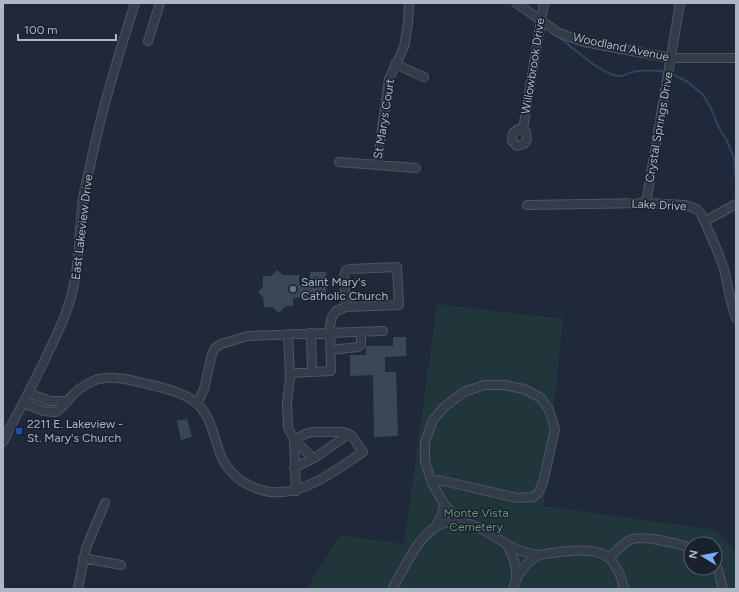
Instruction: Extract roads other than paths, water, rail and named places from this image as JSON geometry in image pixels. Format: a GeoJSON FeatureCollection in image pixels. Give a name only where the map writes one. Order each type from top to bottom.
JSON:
{"type":"FeatureCollection","features":[{"type":"Feature","properties":{"kind":"street","name":"East Lakeview Drive"},"geometry":{"type":"LineString","coordinates":[[3,442],[61,327],[75,284],[84,192],[98,128],[115,66],[135,3]]}},
{"type":"Feature","properties":{"kind":"street"},"geometry":{"type":"LineString","coordinates":[[148,41],[160,3]]}},
{"type":"Feature","properties":{"kind":"street","name":"St Marys Court"},"geometry":{"type":"LineString","coordinates":[[378,165],[389,79],[404,47],[408,23],[409,3]]}},
{"type":"Feature","properties":{"kind":"street","name":"Woodland Avenue"},"geometry":{"type":"LineString","coordinates":[[516,3],[559,33],[584,42],[670,58],[736,58]]}},
{"type":"Feature","properties":{"kind":"street","name":"Willowbrook Drive"},"geometry":{"type":"LineString","coordinates":[[523,129],[544,3]]}},
{"type":"Feature","properties":{"kind":"street","name":"Crystal Springs Drive"},"geometry":{"type":"LineString","coordinates":[[646,203],[680,3]]}},
{"type":"Feature","properties":{"kind":"street"},"geometry":{"type":"LineString","coordinates":[[395,64],[424,77]]}},
{"type":"Feature","properties":{"kind":"street"},"geometry":{"type":"LineString","coordinates":[[339,162],[416,168]]}},
{"type":"Feature","properties":{"kind":"street","name":"Lake Drive"},"geometry":{"type":"LineString","coordinates":[[527,205],[580,203],[603,205],[646,203],[685,205],[697,209],[705,221],[723,268],[736,318]]}},
{"type":"Feature","properties":{"kind":"street"},"geometry":{"type":"LineString","coordinates":[[705,221],[736,204]]}},
{"type":"Feature","properties":{"kind":"street"},"geometry":{"type":"LineString","coordinates":[[290,373],[331,371],[330,333],[332,317],[336,311],[346,307],[399,306],[397,267],[346,270],[344,276],[346,307]]}},
{"type":"Feature","properties":{"kind":"street"},"geometry":{"type":"LineString","coordinates":[[197,404],[204,389],[212,354],[215,348],[221,344],[248,336],[383,331]]}},
{"type":"Feature","properties":{"kind":"street"},"geometry":{"type":"LineString","coordinates":[[330,350],[358,347],[360,344],[361,332]]}},
{"type":"Feature","properties":{"kind":"street"},"geometry":{"type":"LineString","coordinates":[[311,333],[312,372]]}},
{"type":"Feature","properties":{"kind":"street"},"geometry":{"type":"LineString","coordinates":[[288,334],[290,373],[287,402],[288,427],[294,440],[313,458]]}},
{"type":"Feature","properties":{"kind":"street"},"geometry":{"type":"LineString","coordinates":[[23,403],[39,410],[52,412],[59,410],[81,388],[92,381],[99,379],[119,379],[160,387],[195,401],[204,410],[222,458],[233,475],[258,490],[282,493],[296,490],[314,483],[362,452],[352,436],[344,432],[312,432],[294,440]]}},
{"type":"Feature","properties":{"kind":"street"},"geometry":{"type":"LineString","coordinates":[[432,483],[439,480],[517,498],[533,497],[538,493],[543,483],[555,429],[549,410],[542,398],[524,389],[504,385],[484,385],[464,392],[444,407],[433,420],[425,442],[425,462],[432,483],[444,504],[454,515],[468,524],[488,532],[507,545],[521,551],[539,555],[587,551],[597,552],[609,558],[619,574],[624,589]]}},
{"type":"Feature","properties":{"kind":"street"},"geometry":{"type":"LineString","coordinates":[[28,393],[50,401],[68,401]]}},
{"type":"Feature","properties":{"kind":"street"},"geometry":{"type":"LineString","coordinates":[[294,468],[313,458],[349,434]]}},
{"type":"Feature","properties":{"kind":"street"},"geometry":{"type":"LineString","coordinates":[[294,440],[296,490]]}},
{"type":"Feature","properties":{"kind":"street"},"geometry":{"type":"LineString","coordinates":[[78,589],[86,548],[105,503]]}},
{"type":"Feature","properties":{"kind":"street"},"geometry":{"type":"LineString","coordinates":[[436,526],[442,515],[444,504]]}},
{"type":"Feature","properties":{"kind":"street"},"geometry":{"type":"LineString","coordinates":[[392,589],[420,541],[428,532],[436,526],[452,522],[468,524]]}},
{"type":"Feature","properties":{"kind":"street"},"geometry":{"type":"LineString","coordinates":[[609,558],[631,539],[644,537],[683,546]]}},
{"type":"Feature","properties":{"kind":"street"},"geometry":{"type":"LineString","coordinates":[[507,545],[513,558],[516,571],[513,589]]}},
{"type":"Feature","properties":{"kind":"street"},"geometry":{"type":"LineString","coordinates":[[516,578],[531,559],[539,555]]}},
{"type":"Feature","properties":{"kind":"street"},"geometry":{"type":"LineString","coordinates":[[83,558],[121,565]]}},
{"type":"Feature","properties":{"kind":"street"},"geometry":{"type":"LineString","coordinates":[[719,576],[722,589]]}},
{"type":"Feature","properties":{"kind":"waterway"},"geometry":{"type":"LineString","coordinates":[[557,36],[587,60],[613,75],[622,76],[632,72],[645,71],[666,72]]}},
{"type":"Feature","properties":{"kind":"waterway"},"geometry":{"type":"LineString","coordinates":[[670,73],[688,82],[703,95],[711,108],[734,158],[736,180]]}},
{"type":"Feature","properties":{"kind":"place","name":"Saint Mary's Catholic Church"},"geometry":{"type":"Point","coordinates":[293,289]}},
{"type":"Feature","properties":{"kind":"place","name":"2211 E. Lakeview - St. Mary's Church"},"geometry":{"type":"Point","coordinates":[19,431]}},
{"type":"Feature","properties":{"kind":"park label","name":"Monte Vista Cemetery"},"geometry":{"type":"Point","coordinates":[476,520]}}]}
